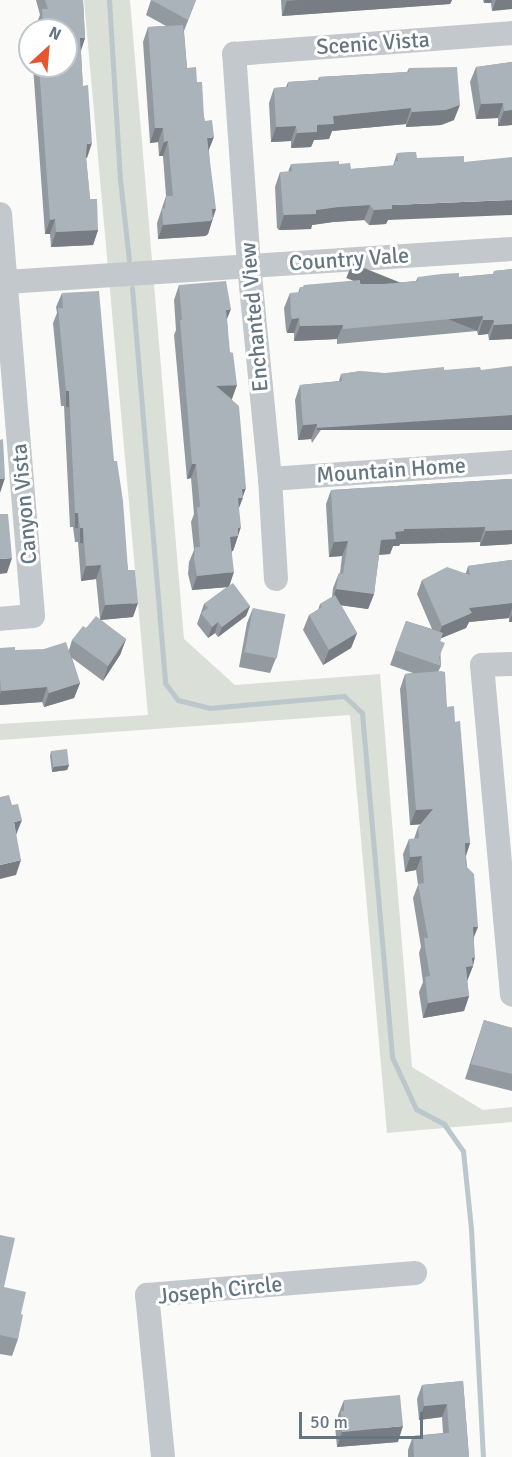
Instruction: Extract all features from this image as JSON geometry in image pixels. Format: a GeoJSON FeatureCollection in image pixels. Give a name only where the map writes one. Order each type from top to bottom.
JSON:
{"type":"FeatureCollection","features":[{"type":"Feature","properties":{"kind":"street","name":"Scenic Vista"},"geometry":{"type":"LineString","coordinates":[[234,54],[512,33]]}},
{"type":"Feature","properties":{"kind":"street","name":"Enchanted View"},"geometry":{"type":"LineString","coordinates":[[234,54],[249,266],[270,479],[276,579]]}},
{"type":"Feature","properties":{"kind":"street","name":"Canyon Vista"},"geometry":{"type":"LineString","coordinates":[[0,214],[6,282],[8,412],[33,616],[0,619]]}},
{"type":"Feature","properties":{"kind":"street","name":"Country Vale"},"geometry":{"type":"LineString","coordinates":[[6,282],[512,249]]}},
{"type":"Feature","properties":{"kind":"street","name":"Mountain Home"},"geometry":{"type":"LineString","coordinates":[[270,479],[512,462]]}},
{"type":"Feature","properties":{"kind":"street"},"geometry":{"type":"LineString","coordinates":[[512,664],[482,665],[512,995]]}},
{"type":"Feature","properties":{"kind":"street","name":"Joseph Circle"},"geometry":{"type":"LineString","coordinates":[[163,1457],[147,1295],[415,1273]]}},
{"type":"Feature","properties":{"kind":"shaded area"},"geometry":{"type":"Polygon","coordinates":[[[84,0],[130,0],[184,639],[235,685],[380,674],[412,1067],[483,1110],[512,1107],[512,1122],[387,1133],[350,715],[0,740],[0,724],[148,715],[84,0]]]}},
{"type":"Feature","properties":{"kind":"building"},"geometry":{"type":"Polygon","coordinates":[[[45,0],[83,0],[85,38],[80,38],[83,86],[88,85],[92,143],[87,144],[86,156],[90,199],[97,199],[98,230],[56,232],[55,219],[50,220],[40,78],[78,78],[78,18],[43,18],[42,9],[48,9],[45,0]]]}},
{"type":"Feature","properties":{"kind":"building"},"geometry":{"type":"Polygon","coordinates":[[[151,0],[196,0],[188,20],[151,0]]]}},
{"type":"Feature","properties":{"kind":"building"},"geometry":{"type":"Polygon","coordinates":[[[183,25],[187,68],[196,67],[197,82],[202,82],[205,121],[212,120],[214,137],[207,138],[216,209],[212,209],[213,219],[210,221],[163,225],[162,209],[165,208],[166,196],[173,196],[168,141],[164,142],[163,128],[155,128],[148,27],[183,25]]]}},
{"type":"Feature","properties":{"kind":"building"},"geometry":{"type":"Polygon","coordinates":[[[512,62],[512,110],[504,111],[503,103],[481,104],[476,67],[512,62]]]}},
{"type":"Feature","properties":{"kind":"building"},"geometry":{"type":"Polygon","coordinates":[[[457,67],[460,105],[446,110],[412,112],[411,108],[333,116],[334,124],[317,125],[317,132],[297,133],[296,126],[276,127],[274,88],[288,87],[288,82],[320,80],[319,77],[409,72],[409,68],[457,67]]]}},
{"type":"Feature","properties":{"kind":"building"},"geometry":{"type":"Polygon","coordinates":[[[416,152],[417,158],[464,156],[464,162],[512,157],[512,200],[392,205],[392,209],[374,210],[370,205],[338,207],[316,210],[316,214],[284,215],[280,172],[292,171],[291,164],[339,161],[339,164],[350,163],[351,169],[395,165],[394,161],[398,161],[397,153],[416,152]]]}},
{"type":"Feature","properties":{"kind":"building"},"geometry":{"type":"Polygon","coordinates":[[[512,269],[512,324],[494,325],[494,320],[483,320],[483,316],[343,329],[343,325],[300,326],[299,318],[292,319],[291,315],[290,293],[300,292],[300,287],[304,285],[360,280],[360,284],[383,284],[418,281],[418,277],[441,274],[459,273],[459,277],[494,274],[494,271],[512,269]]]}},
{"type":"Feature","properties":{"kind":"building"},"geometry":{"type":"Polygon","coordinates":[[[226,281],[231,309],[226,310],[230,352],[233,353],[237,385],[216,386],[239,406],[246,488],[242,489],[243,498],[238,498],[241,527],[238,528],[238,536],[230,537],[234,572],[197,576],[194,559],[195,547],[200,547],[197,507],[200,507],[196,464],[192,464],[179,285],[226,281]]]}},
{"type":"Feature","properties":{"kind":"building"},"geometry":{"type":"Polygon","coordinates":[[[99,291],[114,461],[117,461],[123,501],[128,570],[135,570],[138,603],[105,605],[101,565],[86,566],[83,528],[80,528],[78,513],[75,513],[69,391],[66,391],[58,308],[63,308],[62,293],[99,291]]]}},
{"type":"Feature","properties":{"kind":"building"},"geometry":{"type":"Polygon","coordinates":[[[512,366],[512,415],[317,428],[317,424],[303,425],[300,385],[342,381],[341,374],[361,371],[385,373],[444,367],[444,370],[480,367],[481,370],[512,366]]]}},
{"type":"Feature","properties":{"kind":"building"},"geometry":{"type":"Polygon","coordinates":[[[3,439],[5,478],[0,479],[0,440],[3,439]]]}},
{"type":"Feature","properties":{"kind":"building"},"geometry":{"type":"Polygon","coordinates":[[[512,479],[512,530],[486,531],[485,527],[404,529],[404,531],[395,532],[396,539],[381,540],[374,594],[336,589],[339,573],[343,574],[348,541],[334,542],[331,490],[512,479]]]}},
{"type":"Feature","properties":{"kind":"building"},"geometry":{"type":"Polygon","coordinates":[[[0,514],[8,514],[12,558],[0,559],[0,514]]]}},
{"type":"Feature","properties":{"kind":"building"},"geometry":{"type":"Polygon","coordinates":[[[512,560],[512,603],[469,608],[472,613],[442,626],[422,580],[447,567],[470,575],[468,566],[512,560]]]}},
{"type":"Feature","properties":{"kind":"building"},"geometry":{"type":"Polygon","coordinates":[[[233,583],[250,606],[222,627],[218,622],[212,627],[201,613],[208,608],[204,604],[233,583]]]}},
{"type":"Feature","properties":{"kind":"building"},"geometry":{"type":"Polygon","coordinates":[[[335,595],[357,633],[329,650],[309,615],[322,607],[320,604],[335,595]]]}},
{"type":"Feature","properties":{"kind":"building"},"geometry":{"type":"Polygon","coordinates":[[[253,608],[285,614],[277,658],[244,652],[253,608]]]}},
{"type":"Feature","properties":{"kind":"building"},"geometry":{"type":"Polygon","coordinates":[[[96,616],[126,639],[108,666],[72,640],[83,626],[86,628],[96,616]]]}},
{"type":"Feature","properties":{"kind":"building"},"geometry":{"type":"Polygon","coordinates":[[[406,621],[443,633],[440,641],[445,643],[439,657],[441,666],[395,650],[406,621]]]}},
{"type":"Feature","properties":{"kind":"building"},"geometry":{"type":"Polygon","coordinates":[[[66,642],[80,683],[49,693],[47,687],[1,691],[0,648],[44,649],[66,642]]]}},
{"type":"Feature","properties":{"kind":"building"},"geometry":{"type":"Polygon","coordinates":[[[445,672],[447,707],[454,706],[455,722],[460,721],[470,843],[465,843],[466,866],[474,874],[478,927],[473,927],[475,957],[472,958],[473,966],[466,967],[469,996],[428,1003],[425,977],[430,976],[424,938],[428,938],[418,884],[424,883],[422,856],[410,857],[409,839],[419,838],[418,827],[433,809],[416,810],[405,674],[445,672]]]}},
{"type":"Feature","properties":{"kind":"building"},"geometry":{"type":"Polygon","coordinates":[[[67,749],[69,765],[53,767],[51,751],[67,749]]]}},
{"type":"Feature","properties":{"kind":"building"},"geometry":{"type":"Polygon","coordinates":[[[9,795],[12,805],[18,804],[22,820],[14,822],[21,860],[0,865],[0,797],[9,795]]]}},
{"type":"Feature","properties":{"kind":"building"},"geometry":{"type":"Polygon","coordinates":[[[484,1020],[512,1028],[512,1074],[471,1064],[484,1020]]]}},
{"type":"Feature","properties":{"kind":"building"},"geometry":{"type":"Polygon","coordinates":[[[0,1235],[15,1238],[4,1287],[26,1292],[18,1339],[0,1335],[0,1235]]]}},
{"type":"Feature","properties":{"kind":"building"},"geometry":{"type":"Polygon","coordinates":[[[463,1381],[469,1457],[414,1457],[413,1436],[449,1433],[447,1404],[424,1406],[422,1385],[463,1381]]]}},
{"type":"Feature","properties":{"kind":"building"},"geometry":{"type":"Polygon","coordinates":[[[400,1395],[403,1426],[342,1432],[341,1411],[344,1411],[344,1400],[400,1395]]]}},
{"type":"Feature","properties":{"kind":"waterway"},"geometry":{"type":"LineString","coordinates":[[109,0],[120,179],[129,260]]}},
{"type":"Feature","properties":{"kind":"waterway"},"geometry":{"type":"LineString","coordinates":[[132,288],[165,683],[178,700],[209,708],[344,696],[362,713],[392,1057],[416,1109],[444,1124],[463,1151],[471,1229],[483,1457]]}}]}
